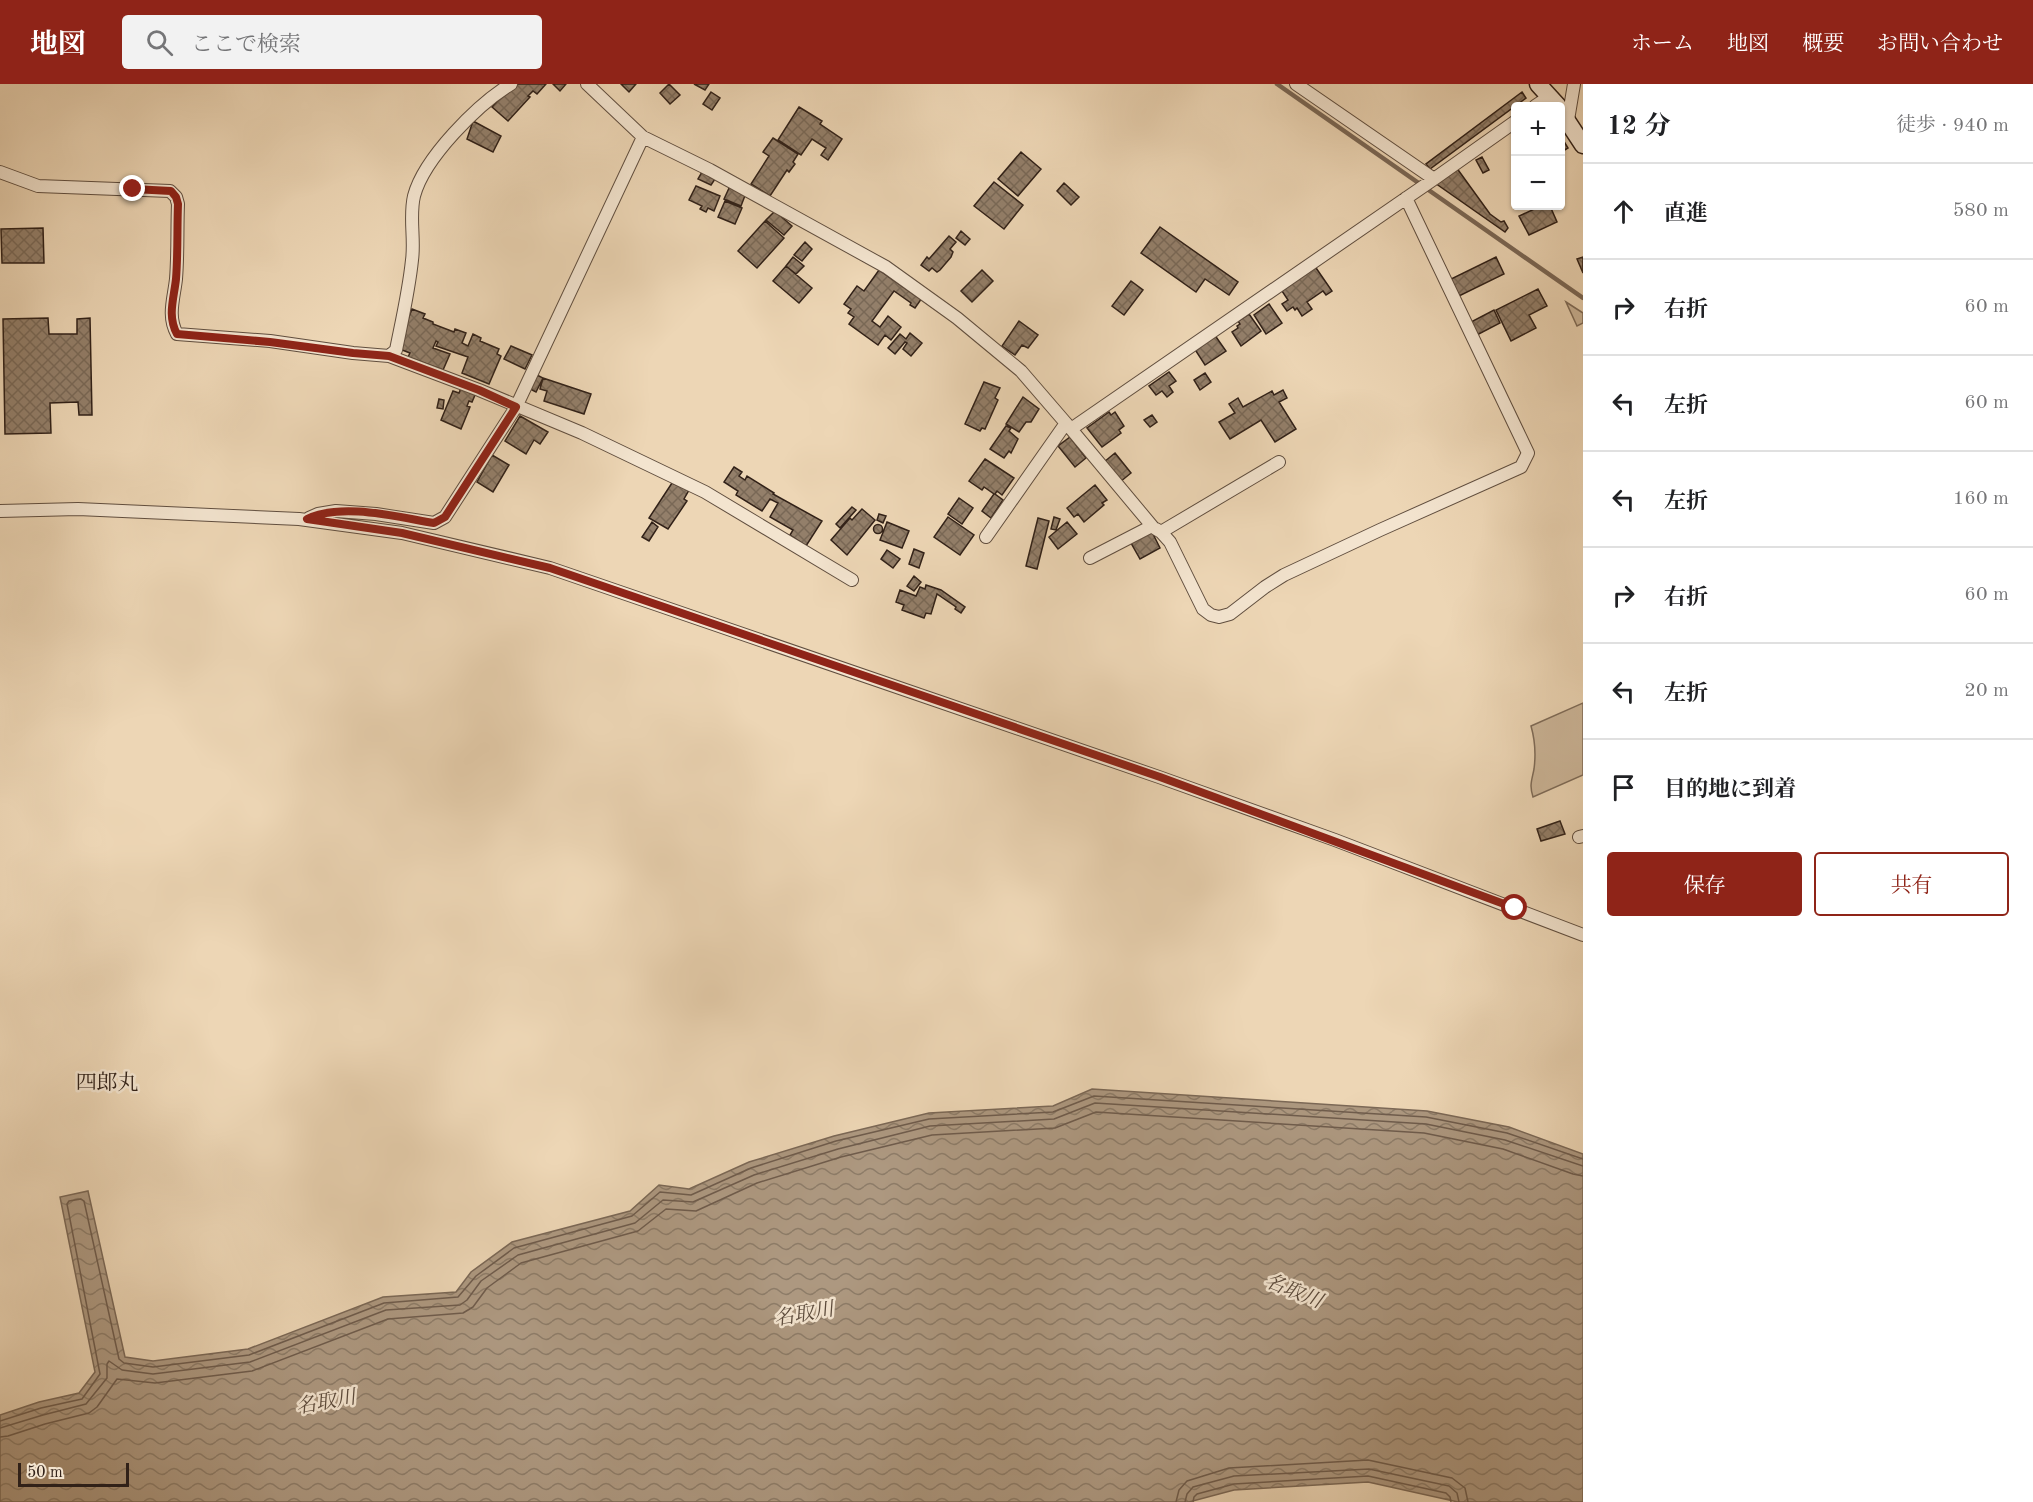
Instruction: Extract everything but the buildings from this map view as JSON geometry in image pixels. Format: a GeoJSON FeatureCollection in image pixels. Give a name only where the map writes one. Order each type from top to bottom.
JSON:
{"type":"FeatureCollection","features":[{"type":"Feature","properties":{"kind":"street"},"geometry":{"type":"LineString","coordinates":[[389,356],[396,350],[404,307],[413,258],[411,220],[414,196],[422,177],[441,147],[493,95],[511,84]]}},
{"type":"Feature","properties":{"kind":"street"},"geometry":{"type":"LineString","coordinates":[[587,84],[643,137],[710,170],[886,267],[957,318],[1021,371],[1156,529],[1170,542],[1203,609],[1219,618],[1230,614],[1284,575],[1521,467],[1526,461],[1528,453],[1411,195]]}},
{"type":"Feature","properties":{"kind":"street"},"geometry":{"type":"LineString","coordinates":[[1296,84],[1431,181]]}},
{"type":"Feature","properties":{"kind":"street"},"geometry":{"type":"LineString","coordinates":[[1556,102],[1574,84]]}},
{"type":"Feature","properties":{"kind":"street"},"geometry":{"type":"LineString","coordinates":[[1565,118],[1583,145]]}},
{"type":"Feature","properties":{"kind":"street"},"geometry":{"type":"LineString","coordinates":[[986,537],[1069,426],[1411,195],[1511,124]]}},
{"type":"Feature","properties":{"kind":"street"},"geometry":{"type":"LineString","coordinates":[[307,519],[318,514],[336,511],[439,522],[452,507],[516,407],[643,137]]}},
{"type":"Feature","properties":{"kind":"street"},"geometry":{"type":"LineString","coordinates":[[0,172],[38,186],[171,191],[178,204],[176,279],[171,307],[171,325],[177,334],[389,356],[582,433],[705,492],[852,580]]}},
{"type":"Feature","properties":{"kind":"street"},"geometry":{"type":"LineString","coordinates":[[1090,558],[1156,529],[1279,462]]}},
{"type":"Feature","properties":{"kind":"street"},"geometry":{"type":"LineString","coordinates":[[0,510],[78,509],[307,519],[402,533],[550,568],[1160,777],[1335,840],[1583,934]]}},
{"type":"Feature","properties":{"kind":"shaded area"},"geometry":{"type":"Polygon","coordinates":[[[1566,302],[1583,313],[1583,323],[1577,326],[1566,302]]]}},
{"type":"Feature","properties":{"kind":"shaded area"},"geometry":{"type":"Polygon","coordinates":[[[1583,703],[1583,775],[1533,797],[1531,786],[1535,752],[1531,726],[1583,703]]]}},
{"type":"Feature","properties":{"kind":"water","name":"名取川"},"geometry":{"type":"Polygon","coordinates":[[[1092,1089],[1427,1111],[1509,1127],[1583,1154],[1583,1502],[1458,1502],[1368,1482],[1234,1490],[1189,1502],[0,1502],[0,1415],[39,1402],[79,1393],[95,1372],[60,1197],[88,1191],[125,1357],[153,1361],[248,1349],[383,1297],[456,1292],[471,1272],[512,1242],[630,1211],[659,1185],[689,1189],[749,1162],[834,1136],[929,1113],[1053,1106],[1092,1089]]]}},
{"type":"Feature","properties":{"kind":"waterway"},"geometry":{"type":"LineString","coordinates":[[1277,84],[1583,298]]}},
{"type":"Feature","properties":{"kind":"district","name":"四郎丸"},"geometry":{"type":"Point","coordinates":[107,1083]}},
{"type":"Feature","properties":{"kind":"route"},"geometry":{"type":"LineString","coordinates":[[133,189],[171,191],[176,197],[178,204],[176,279],[171,307],[171,325],[177,334],[389,356],[479,390],[516,407],[477,470],[445,517],[439,522],[336,511],[318,514],[307,519],[402,533],[550,568],[1160,777],[1515,908]]}}]}
